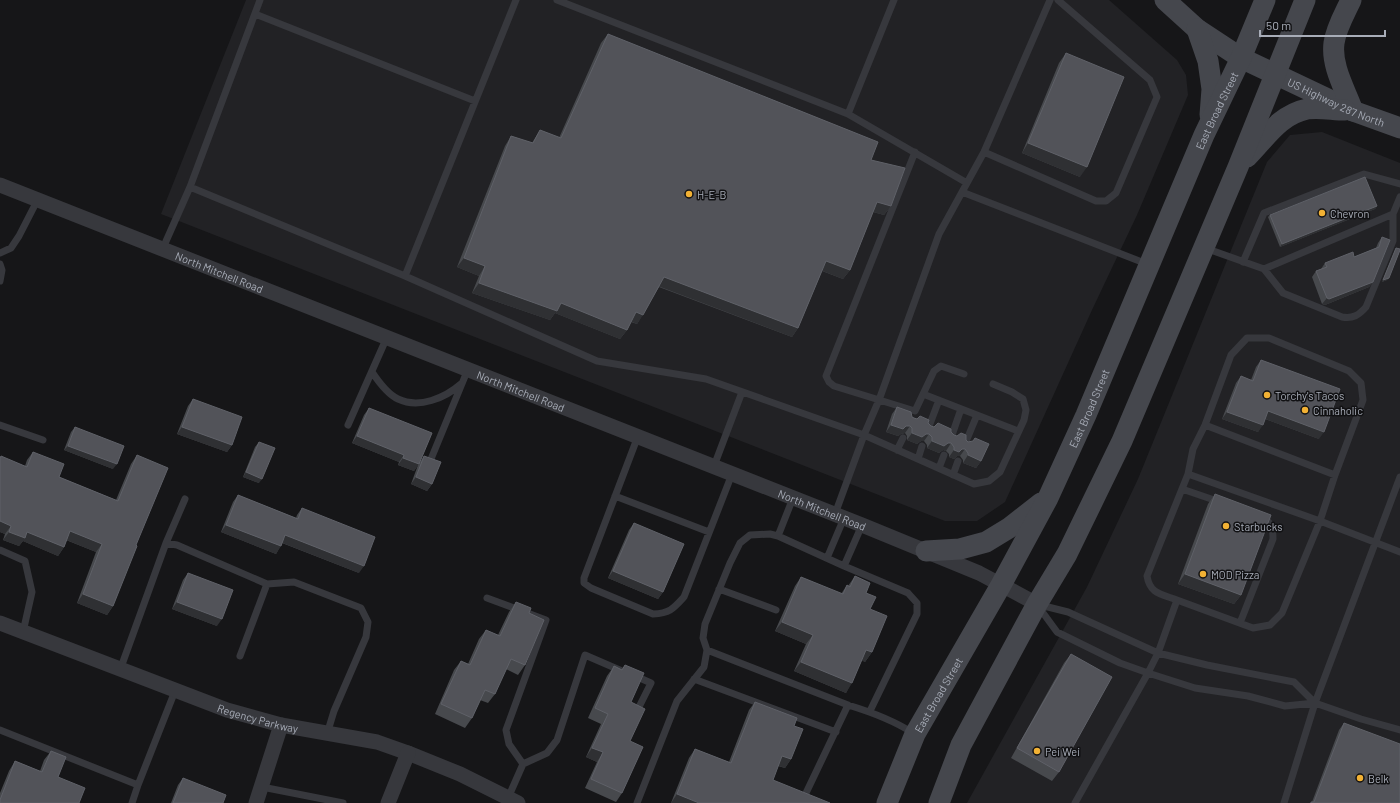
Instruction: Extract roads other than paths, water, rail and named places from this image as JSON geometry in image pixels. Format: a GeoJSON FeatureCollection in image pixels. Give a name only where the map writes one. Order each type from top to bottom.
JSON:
{"type":"FeatureCollection","features":[{"type":"Feature","properties":{"kind":"main road","name":"US Highway 287 North"},"geometry":{"type":"LineString","coordinates":[[1165,0],[1197,30],[1241,58],[1353,110],[1400,128]]}},
{"type":"Feature","properties":{"kind":"main road","name":"East Broad Street"},"geometry":{"type":"LineString","coordinates":[[887,803],[914,734],[1001,584],[1048,498],[1086,415],[1209,125],[1241,58],[1265,0]]}},
{"type":"Feature","properties":{"kind":"main road"},"geometry":{"type":"LineString","coordinates":[[939,803],[962,745],[1037,604],[1067,554],[1122,441],[1238,167],[1305,0]]}},
{"type":"Feature","properties":{"kind":"main road"},"geometry":{"type":"LineString","coordinates":[[1238,167],[1278,123],[1288,116],[1308,109],[1353,110],[1336,68],[1334,43],[1351,0]]}},
{"type":"Feature","properties":{"kind":"main road"},"geometry":{"type":"LineString","coordinates":[[1197,30],[1208,61],[1212,89],[1209,125]]}},
{"type":"Feature","properties":{"kind":"main road"},"geometry":{"type":"LineString","coordinates":[[926,551],[960,549],[986,542],[1009,528],[1048,498]]}},
{"type":"Feature","properties":{"kind":"street","name":"North Mitchell Road"},"geometry":{"type":"LineString","coordinates":[[0,185],[840,516],[979,573],[1037,604]]}},
{"type":"Feature","properties":{"kind":"street","name":"Regency Parkway"},"geometry":{"type":"LineString","coordinates":[[0,623],[227,710],[281,725],[378,742],[460,774],[512,801]]}},
{"type":"Feature","properties":{"kind":"street"},"geometry":{"type":"LineString","coordinates":[[256,803],[281,725]]}},
{"type":"Feature","properties":{"kind":"street"},"geometry":{"type":"LineString","coordinates":[[388,803],[408,753]]}},
{"type":"Feature","properties":{"kind":"lane"},"geometry":{"type":"LineString","coordinates":[[163,248],[190,186],[260,0]]}},
{"type":"Feature","properties":{"kind":"lane"},"geometry":{"type":"LineString","coordinates":[[405,276],[516,0]]}},
{"type":"Feature","properties":{"kind":"lane"},"geometry":{"type":"LineString","coordinates":[[557,0],[848,114],[967,183]]}},
{"type":"Feature","properties":{"kind":"lane"},"geometry":{"type":"LineString","coordinates":[[848,114],[894,0]]}},
{"type":"Feature","properties":{"kind":"lane"},"geometry":{"type":"LineString","coordinates":[[827,558],[864,435],[879,400],[940,234],[984,152],[1050,0]]}},
{"type":"Feature","properties":{"kind":"lane"},"geometry":{"type":"LineString","coordinates":[[984,152],[1096,201],[1106,201],[1116,193],[1157,97],[1150,80],[1058,0]]}},
{"type":"Feature","properties":{"kind":"lane"},"geometry":{"type":"LineString","coordinates":[[254,14],[475,101]]}},
{"type":"Feature","properties":{"kind":"lane"},"geometry":{"type":"LineString","coordinates":[[915,152],[826,376],[829,382],[834,386],[879,400],[914,414],[934,371],[941,366],[964,374]]}},
{"type":"Feature","properties":{"kind":"lane"},"geometry":{"type":"LineString","coordinates":[[1242,262],[1264,212],[1364,174],[1400,184]]}},
{"type":"Feature","properties":{"kind":"lane"},"geometry":{"type":"LineString","coordinates":[[190,186],[405,276],[597,361],[706,378],[864,435],[974,484],[990,481],[1000,472],[1026,410],[1023,399],[994,384]]}},
{"type":"Feature","properties":{"kind":"lane"},"geometry":{"type":"LineString","coordinates":[[962,192],[1149,265]]}},
{"type":"Feature","properties":{"kind":"lane"},"geometry":{"type":"LineString","coordinates":[[1203,248],[1264,269],[1283,293],[1350,319],[1360,314],[1366,307],[1393,240],[1393,214],[1400,197]]}},
{"type":"Feature","properties":{"kind":"lane"},"geometry":{"type":"LineString","coordinates":[[0,253],[10,248],[19,236],[38,199]]}},
{"type":"Feature","properties":{"kind":"lane"},"geometry":{"type":"LineString","coordinates":[[1264,269],[1393,214]]}},
{"type":"Feature","properties":{"kind":"lane"},"geometry":{"type":"LineString","coordinates":[[0,264],[2,270],[0,281]]}},
{"type":"Feature","properties":{"kind":"lane"},"geometry":{"type":"LineString","coordinates":[[348,425],[387,337]]}},
{"type":"Feature","properties":{"kind":"lane"},"geometry":{"type":"LineString","coordinates":[[1247,338],[1269,338],[1349,371],[1361,383],[1363,400],[1335,475],[1320,521],[1282,613],[1270,625],[1253,628],[1158,593],[1149,585],[1147,576],[1188,474],[1193,449],[1205,425],[1231,355],[1247,338]]}},
{"type":"Feature","properties":{"kind":"lane"},"geometry":{"type":"LineString","coordinates":[[432,459],[468,369]]}},
{"type":"Feature","properties":{"kind":"lane"},"geometry":{"type":"LineString","coordinates":[[372,372],[397,398],[408,402],[426,401],[440,398],[462,384]]}},
{"type":"Feature","properties":{"kind":"lane"},"geometry":{"type":"LineString","coordinates":[[714,466],[742,392]]}},
{"type":"Feature","properties":{"kind":"lane"},"geometry":{"type":"LineString","coordinates":[[923,394],[1018,431]]}},
{"type":"Feature","properties":{"kind":"lane"},"geometry":{"type":"LineString","coordinates":[[928,429],[939,400]]}},
{"type":"Feature","properties":{"kind":"lane"},"geometry":{"type":"LineString","coordinates":[[950,438],[961,409]]}},
{"type":"Feature","properties":{"kind":"lane"},"geometry":{"type":"LineString","coordinates":[[965,444],[977,415]]}},
{"type":"Feature","properties":{"kind":"lane"},"geometry":{"type":"LineString","coordinates":[[0,425],[43,440]]}},
{"type":"Feature","properties":{"kind":"lane"},"geometry":{"type":"LineString","coordinates":[[1205,425],[1335,475]]}},
{"type":"Feature","properties":{"kind":"lane"},"geometry":{"type":"LineString","coordinates":[[638,436],[584,578],[584,583],[591,588],[653,614],[664,614],[673,609],[684,597],[732,474]]}},
{"type":"Feature","properties":{"kind":"lane"},"geometry":{"type":"LineString","coordinates":[[897,450],[903,438]]}},
{"type":"Feature","properties":{"kind":"lane"},"geometry":{"type":"LineString","coordinates":[[918,459],[922,446]]}},
{"type":"Feature","properties":{"kind":"lane"},"geometry":{"type":"LineString","coordinates":[[939,468],[944,455]]}},
{"type":"Feature","properties":{"kind":"lane"},"geometry":{"type":"LineString","coordinates":[[953,475],[958,461]]}},
{"type":"Feature","properties":{"kind":"lane"},"geometry":{"type":"LineString","coordinates":[[1188,474],[1320,521],[1400,552]]}},
{"type":"Feature","properties":{"kind":"lane"},"geometry":{"type":"LineString","coordinates":[[1284,803],[1315,703],[1400,477]]}},
{"type":"Feature","properties":{"kind":"lane"},"geometry":{"type":"LineString","coordinates":[[1182,489],[1224,504]]}},
{"type":"Feature","properties":{"kind":"lane"},"geometry":{"type":"LineString","coordinates":[[615,496],[709,532]]}},
{"type":"Feature","properties":{"kind":"lane"},"geometry":{"type":"LineString","coordinates":[[778,536],[793,498]]}},
{"type":"Feature","properties":{"kind":"lane"},"geometry":{"type":"LineString","coordinates":[[120,670],[166,543],[185,499]]}},
{"type":"Feature","properties":{"kind":"lane"},"geometry":{"type":"LineString","coordinates":[[1240,623],[1273,540],[1273,528],[1266,518],[1252,514]]}},
{"type":"Feature","properties":{"kind":"lane"},"geometry":{"type":"LineString","coordinates":[[844,566],[862,525]]}},
{"type":"Feature","properties":{"kind":"lane"},"geometry":{"type":"LineString","coordinates":[[637,803],[677,701],[704,667],[707,650],[703,638],[705,624],[740,542],[750,535],[770,534],[778,536],[908,593],[916,603],[917,614],[870,712]]}},
{"type":"Feature","properties":{"kind":"lane"},"geometry":{"type":"LineString","coordinates":[[166,543],[177,545],[267,584],[294,582],[361,608],[368,622],[366,637],[334,711],[327,734]]}},
{"type":"Feature","properties":{"kind":"lane"},"geometry":{"type":"LineString","coordinates":[[0,550],[25,560],[32,592],[23,632]]}},
{"type":"Feature","properties":{"kind":"lane"},"geometry":{"type":"LineString","coordinates":[[240,656],[267,584]]}},
{"type":"Feature","properties":{"kind":"lane"},"geometry":{"type":"LineString","coordinates":[[719,589],[776,610]]}},
{"type":"Feature","properties":{"kind":"lane"},"geometry":{"type":"LineString","coordinates":[[487,598],[546,620],[506,730],[509,744],[523,764]]}},
{"type":"Feature","properties":{"kind":"lane"},"geometry":{"type":"LineString","coordinates":[[1075,803],[1148,673],[1158,653],[1177,600]]}},
{"type":"Feature","properties":{"kind":"lane"},"geometry":{"type":"LineString","coordinates":[[1037,604],[1068,612],[1158,653],[1207,665],[1294,682],[1315,703]]}},
{"type":"Feature","properties":{"kind":"lane"},"geometry":{"type":"LineString","coordinates":[[1037,604],[1057,632],[1120,663],[1148,673],[1195,688],[1248,696],[1285,706],[1315,703],[1361,719],[1400,730]]}},
{"type":"Feature","properties":{"kind":"lane"},"geometry":{"type":"LineString","coordinates":[[707,650],[848,705],[870,712],[902,726],[914,734]]}},
{"type":"Feature","properties":{"kind":"lane"},"geometry":{"type":"LineString","coordinates":[[512,801],[523,764],[547,753],[557,740],[585,655],[651,683],[640,706]]}},
{"type":"Feature","properties":{"kind":"lane"},"geometry":{"type":"LineString","coordinates":[[694,679],[836,732]]}},
{"type":"Feature","properties":{"kind":"lane"},"geometry":{"type":"LineString","coordinates":[[132,803],[175,691]]}},
{"type":"Feature","properties":{"kind":"lane"},"geometry":{"type":"LineString","coordinates":[[806,793],[848,705]]}},
{"type":"Feature","properties":{"kind":"lane"},"geometry":{"type":"LineString","coordinates":[[0,730],[138,785]]}},
{"type":"Feature","properties":{"kind":"lane"},"geometry":{"type":"LineString","coordinates":[[262,787],[343,803]]}},
{"type":"Feature","properties":{"kind":"place","name":"H-E-B"},"geometry":{"type":"Point","coordinates":[689,194]}},
{"type":"Feature","properties":{"kind":"place","name":"Chevron"},"geometry":{"type":"Point","coordinates":[1322,213]}},
{"type":"Feature","properties":{"kind":"place","name":"Torchy's Tacos"},"geometry":{"type":"Point","coordinates":[1267,395]}},
{"type":"Feature","properties":{"kind":"place","name":"Cinnaholic"},"geometry":{"type":"Point","coordinates":[1305,410]}},
{"type":"Feature","properties":{"kind":"place","name":"Starbucks"},"geometry":{"type":"Point","coordinates":[1226,526]}},
{"type":"Feature","properties":{"kind":"place","name":"MOD Pizza"},"geometry":{"type":"Point","coordinates":[1203,574]}},
{"type":"Feature","properties":{"kind":"place","name":"Pei Wei"},"geometry":{"type":"Point","coordinates":[1037,751]}},
{"type":"Feature","properties":{"kind":"place","name":"Belk"},"geometry":{"type":"Point","coordinates":[1360,778]}}]}
